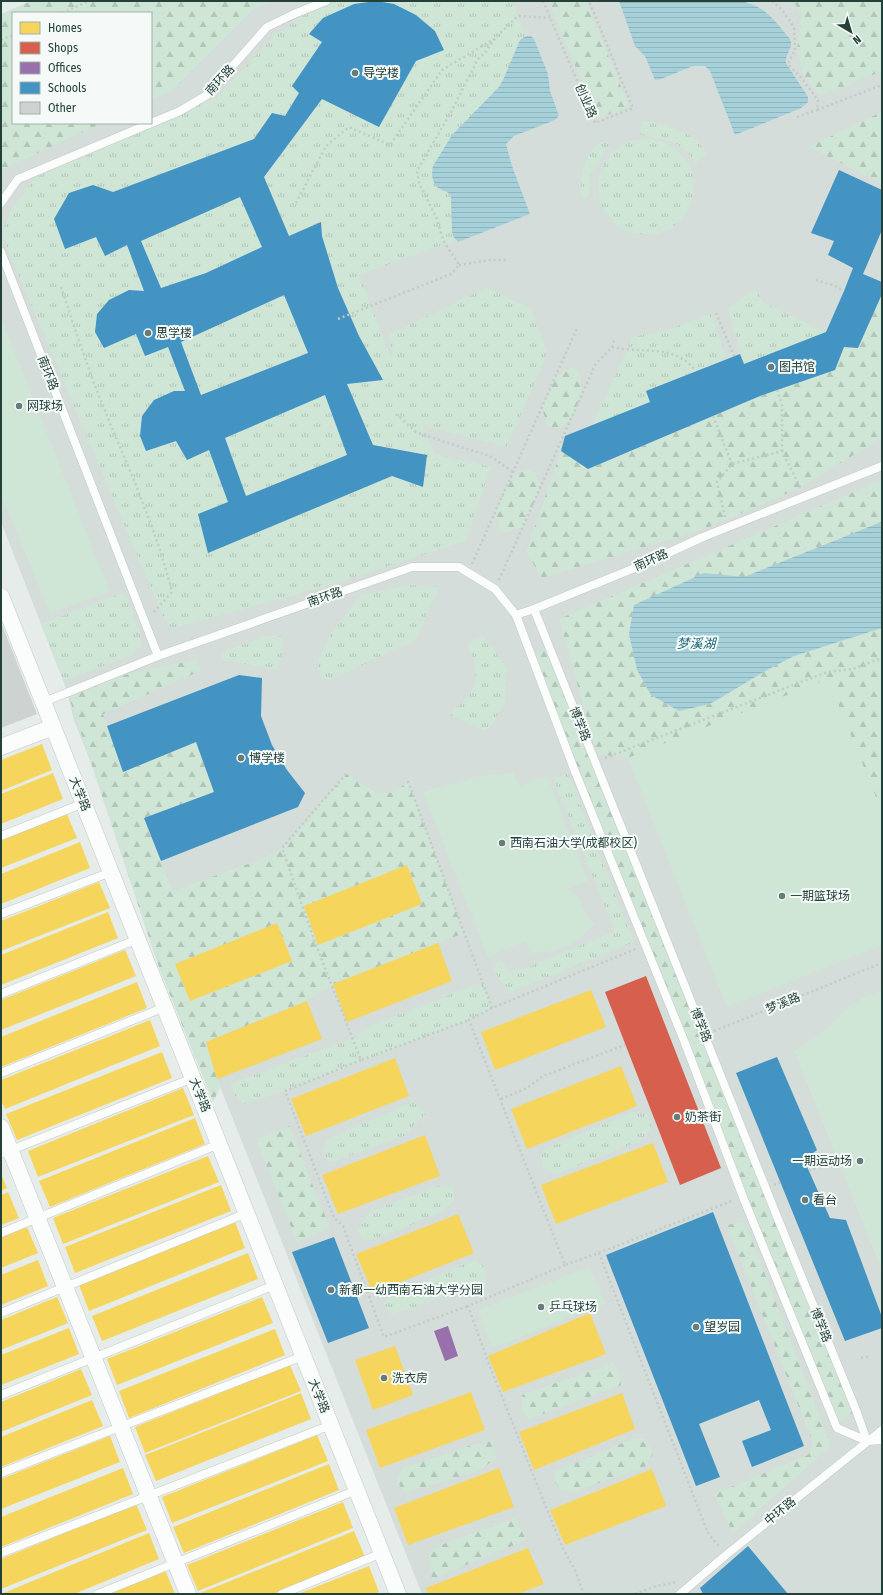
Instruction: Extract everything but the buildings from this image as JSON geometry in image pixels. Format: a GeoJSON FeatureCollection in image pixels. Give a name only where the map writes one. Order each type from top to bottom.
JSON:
{"type":"FeatureCollection","features":[{"type":"Feature","properties":{"kind":"street","name":"大学路"},"geometry":{"type":"LineString","coordinates":[[2,602],[44,702],[398,1594]]}},
{"type":"Feature","properties":{"kind":"street"},"geometry":{"type":"LineString","coordinates":[[1,747],[53,727]]}},
{"type":"Feature","properties":{"kind":"street"},"geometry":{"type":"LineString","coordinates":[[1,1128],[6,1152],[37,1218],[188,1594]]}},
{"type":"Feature","properties":{"kind":"lane","name":"南环路"},"geometry":{"type":"LineString","coordinates":[[152,123],[180,111],[207,95],[267,27],[326,1]]}},
{"type":"Feature","properties":{"kind":"lane","name":"南环路"},"geometry":{"type":"LineString","coordinates":[[1,203],[18,179],[149,124]]}},
{"type":"Feature","properties":{"kind":"lane","name":"南环路"},"geometry":{"type":"LineString","coordinates":[[1,252],[158,656],[412,567],[459,567],[495,589],[516,615],[642,565],[727,527],[882,466]]}},
{"type":"Feature","properties":{"kind":"lane","name":"博学路"},"geometry":{"type":"LineString","coordinates":[[534,609],[856,1410],[867,1441]]}},
{"type":"Feature","properties":{"kind":"lane","name":"博学路"},"geometry":{"type":"LineString","coordinates":[[516,615],[574,769],[685,1042],[743,1197],[838,1428],[867,1441]]}},
{"type":"Feature","properties":{"kind":"lane"},"geometry":{"type":"LineString","coordinates":[[44,702],[158,656]]}},
{"type":"Feature","properties":{"kind":"lane"},"geometry":{"type":"LineString","coordinates":[[1,836],[84,803]]}},
{"type":"Feature","properties":{"kind":"lane"},"geometry":{"type":"LineString","coordinates":[[1,914],[111,872]]}},
{"type":"Feature","properties":{"kind":"lane"},"geometry":{"type":"LineString","coordinates":[[1,994],[138,939]]}},
{"type":"Feature","properties":{"kind":"lane"},"geometry":{"type":"LineString","coordinates":[[1,1073],[165,1007]]}},
{"type":"Feature","properties":{"kind":"lane"},"geometry":{"type":"LineString","coordinates":[[6,1152],[193,1078]]}},
{"type":"Feature","properties":{"kind":"lane"},"geometry":{"type":"LineString","coordinates":[[1,1233],[219,1144]]}},
{"type":"Feature","properties":{"kind":"lane"},"geometry":{"type":"LineString","coordinates":[[1,1313],[247,1213]]}},
{"type":"Feature","properties":{"kind":"lane"},"geometry":{"type":"LineString","coordinates":[[1,1395],[276,1285]]}},
{"type":"Feature","properties":{"kind":"lane"},"geometry":{"type":"LineString","coordinates":[[1,1473],[304,1356]]}},
{"type":"Feature","properties":{"kind":"lane"},"geometry":{"type":"LineString","coordinates":[[1,1553],[331,1425]]}},
{"type":"Feature","properties":{"kind":"lane","name":"中环路"},"geometry":{"type":"LineString","coordinates":[[680,1594],[726,1555],[882,1430]]}},
{"type":"Feature","properties":{"kind":"lane"},"geometry":{"type":"LineString","coordinates":[[867,1441],[882,1440]]}},
{"type":"Feature","properties":{"kind":"lane"},"geometry":{"type":"LineString","coordinates":[[98,1594],[357,1490]]}},
{"type":"Feature","properties":{"kind":"lane"},"geometry":{"type":"LineString","coordinates":[[282,1594],[382,1553]]}},
{"type":"Feature","properties":{"kind":"path"},"geometry":{"type":"LineString","coordinates":[[64,12],[89,1]]}},
{"type":"Feature","properties":{"kind":"path","name":"创业路"},"geometry":{"type":"LineString","coordinates":[[544,1],[595,123],[633,108],[590,2]]}},
{"type":"Feature","properties":{"kind":"path"},"geometry":{"type":"LineString","coordinates":[[772,1],[782,10],[794,27],[795,50],[788,64],[818,100],[817,110]]}},
{"type":"Feature","properties":{"kind":"path"},"geometry":{"type":"LineString","coordinates":[[459,265],[443,240],[437,219],[419,183],[417,171],[478,59],[485,53],[496,37],[518,16],[550,18]]}},
{"type":"Feature","properties":{"kind":"path"},"geometry":{"type":"LineString","coordinates":[[1,40],[12,35]]}},
{"type":"Feature","properties":{"kind":"path"},"geometry":{"type":"LineString","coordinates":[[296,203],[326,146],[349,127],[390,145],[442,70],[496,37]]}},
{"type":"Feature","properties":{"kind":"path"},"geometry":{"type":"LineString","coordinates":[[797,117],[882,85]]}},
{"type":"Feature","properties":{"kind":"path"},"geometry":{"type":"LineString","coordinates":[[338,319],[451,274],[459,265],[490,260],[507,260]]}},
{"type":"Feature","properties":{"kind":"path"},"geometry":{"type":"LineString","coordinates":[[816,280],[835,286],[844,292]]}},
{"type":"Feature","properties":{"kind":"path"},"geometry":{"type":"LineString","coordinates":[[61,287],[98,394],[141,496],[165,562],[172,592],[145,622]]}},
{"type":"Feature","properties":{"kind":"path"},"geometry":{"type":"LineString","coordinates":[[716,313],[734,356]]}},
{"type":"Feature","properties":{"kind":"path"},"geometry":{"type":"LineString","coordinates":[[468,573],[577,328]]}},
{"type":"Feature","properties":{"kind":"path"},"geometry":{"type":"LineString","coordinates":[[495,589],[595,365],[612,347],[616,338]]}},
{"type":"Feature","properties":{"kind":"path"},"geometry":{"type":"LineString","coordinates":[[612,347],[668,353],[686,362],[696,371]]}},
{"type":"Feature","properties":{"kind":"path"},"geometry":{"type":"LineString","coordinates":[[777,390],[782,404],[782,452],[805,496]]}},
{"type":"Feature","properties":{"kind":"path"},"geometry":{"type":"LineString","coordinates":[[396,414],[416,432],[448,444],[490,456],[513,472]]}},
{"type":"Feature","properties":{"kind":"path"},"geometry":{"type":"LineString","coordinates":[[713,416],[732,464]]}},
{"type":"Feature","properties":{"kind":"path"},"geometry":{"type":"LineString","coordinates":[[727,527],[717,482],[732,464],[782,452]]}},
{"type":"Feature","properties":{"kind":"path"},"geometry":{"type":"LineString","coordinates":[[595,761],[827,672],[853,669],[882,658]]}},
{"type":"Feature","properties":{"kind":"path"},"geometry":{"type":"LineString","coordinates":[[346,774],[282,848],[316,945],[361,1060]]}},
{"type":"Feature","properties":{"kind":"path"},"geometry":{"type":"LineString","coordinates":[[408,781],[492,1008]]}},
{"type":"Feature","properties":{"kind":"path"},"geometry":{"type":"LineString","coordinates":[[645,946],[492,1008],[469,1020],[361,1060],[285,1091],[334,1218],[343,1226],[384,1337],[468,1306],[565,1265],[743,1197]]}},
{"type":"Feature","properties":{"kind":"path","name":"梦溪路"},"geometry":{"type":"LineString","coordinates":[[705,1034],[882,963]]}},
{"type":"Feature","properties":{"kind":"path"},"geometry":{"type":"LineString","coordinates":[[469,1020],[565,1265]]}},
{"type":"Feature","properties":{"kind":"path"},"geometry":{"type":"LineString","coordinates":[[501,1099],[527,1088],[543,1076],[625,1045]]}},
{"type":"Feature","properties":{"kind":"path"},"geometry":{"type":"LineString","coordinates":[[809,1170],[827,1164]]}},
{"type":"Feature","properties":{"kind":"path"},"geometry":{"type":"LineString","coordinates":[[599,1253],[708,1533],[726,1555]]}},
{"type":"Feature","properties":{"kind":"path"},"geometry":{"type":"LineString","coordinates":[[468,1306],[487,1359],[560,1540],[575,1570],[584,1594]]}},
{"type":"Feature","properties":{"kind":"path"},"geometry":{"type":"LineString","coordinates":[[862,1358],[869,1356]]}},
{"type":"Feature","properties":{"kind":"path"},"geometry":{"type":"LineString","coordinates":[[635,1594],[656,1586],[679,1581]]}},
{"type":"Feature","properties":{"kind":"shaded area","name":"西南石油大学(成都校区)"},"geometry":{"type":"Polygon","coordinates":[[[117,1],[882,1],[882,1594],[422,1594],[74,720],[66,688],[1,522],[1,53],[12,124],[152,124],[152,12],[117,1]]]}},
{"type":"Feature","properties":{"kind":"green space"},"geometry":{"type":"Polygon","coordinates":[[[31,1],[271,1],[255,8],[173,90],[152,100],[152,12],[12,12],[12,124],[100,124],[1,170],[1,14],[31,1]]]}},
{"type":"Feature","properties":{"kind":"green space"},"geometry":{"type":"Polygon","coordinates":[[[338,1],[512,1],[526,36],[522,37],[503,80],[491,95],[440,190],[449,193],[451,197],[453,236],[456,240],[359,275],[392,360],[390,334],[486,288],[531,308],[547,353],[507,447],[423,426],[435,454],[491,467],[466,541],[320,588],[171,629],[161,612],[1,233],[12,208],[36,177],[217,97],[276,34],[298,18],[338,1]]]}},
{"type":"Feature","properties":{"kind":"green space"},"geometry":{"type":"Polygon","coordinates":[[[548,1],[586,1],[629,106],[597,119],[548,1]]]}},
{"type":"Feature","properties":{"kind":"green space"},"geometry":{"type":"Polygon","coordinates":[[[793,1],[882,1],[882,71],[820,96],[803,74],[797,50],[802,15],[793,1]]]}},
{"type":"Feature","properties":{"kind":"green space"},"geometry":{"type":"Polygon","coordinates":[[[882,112],[882,184],[809,147],[879,113],[882,112]]]}},
{"type":"Feature","properties":{"kind":"green space"},"geometry":{"type":"Polygon","coordinates":[[[643,121],[661,124],[680,130],[703,147],[707,154],[696,163],[683,148],[677,144],[640,134],[643,121]]]}},
{"type":"Feature","properties":{"kind":"green space"},"geometry":{"type":"Polygon","coordinates":[[[646,139],[664,143],[673,147],[680,153],[686,160],[690,169],[694,187],[690,205],[686,214],[680,221],[673,227],[664,231],[646,235],[628,231],[619,227],[612,221],[606,214],[602,205],[598,187],[602,169],[606,160],[612,153],[619,147],[628,143],[646,139]]]}},
{"type":"Feature","properties":{"kind":"green space"},"geometry":{"type":"Polygon","coordinates":[[[605,141],[609,145],[590,175],[589,195],[587,198],[584,198],[581,195],[581,180],[585,164],[592,150],[605,141]]]}},
{"type":"Feature","properties":{"kind":"green space"},"geometry":{"type":"Polygon","coordinates":[[[755,289],[764,303],[826,332],[744,364],[728,308],[755,289]]]}},
{"type":"Feature","properties":{"kind":"green space"},"geometry":{"type":"Polygon","coordinates":[[[882,294],[882,438],[797,489],[702,530],[542,578],[526,552],[561,451],[588,469],[760,396],[835,370],[844,347],[858,348],[882,294]]]}},
{"type":"Feature","properties":{"kind":"green space"},"geometry":{"type":"Polygon","coordinates":[[[711,314],[727,359],[646,391],[650,402],[593,425],[632,337],[666,330],[711,314]]]}},
{"type":"Feature","properties":{"kind":"green space","name":"网球场"},"geometry":{"type":"Polygon","coordinates":[[[1,318],[110,592],[50,613],[1,495],[1,318]]]}},
{"type":"Feature","properties":{"kind":"green space"},"geometry":{"type":"Polygon","coordinates":[[[573,366],[580,374],[582,395],[571,418],[559,429],[547,426],[542,407],[555,377],[573,366]]]}},
{"type":"Feature","properties":{"kind":"green space"},"geometry":{"type":"Polygon","coordinates":[[[526,469],[535,473],[541,487],[523,527],[505,533],[499,528],[496,511],[509,481],[526,469]]]}},
{"type":"Feature","properties":{"kind":"green space"},"geometry":{"type":"Polygon","coordinates":[[[882,480],[882,814],[828,679],[628,758],[597,754],[559,619],[882,480]]]}},
{"type":"Feature","properties":{"kind":"green space"},"geometry":{"type":"Polygon","coordinates":[[[409,585],[439,587],[416,640],[330,680],[321,679],[317,663],[332,633],[361,595],[409,585]]]}},
{"type":"Feature","properties":{"kind":"green space"},"geometry":{"type":"Polygon","coordinates":[[[125,592],[140,632],[141,645],[132,655],[64,681],[41,624],[125,592]]]}},
{"type":"Feature","properties":{"kind":"green space"},"geometry":{"type":"Polygon","coordinates":[[[265,636],[281,636],[284,644],[278,670],[223,660],[221,653],[265,636]]]}},
{"type":"Feature","properties":{"kind":"green space"},"geometry":{"type":"Polygon","coordinates":[[[484,636],[507,668],[505,701],[492,726],[484,730],[450,715],[468,697],[475,683],[476,670],[466,643],[484,636]]]}},
{"type":"Feature","properties":{"kind":"green space"},"geometry":{"type":"Polygon","coordinates":[[[548,647],[855,1411],[838,1424],[532,654],[548,647]]]}},
{"type":"Feature","properties":{"kind":"green space"},"geometry":{"type":"Polygon","coordinates":[[[198,659],[200,671],[103,714],[123,772],[196,742],[214,792],[144,818],[173,891],[259,860],[282,848],[347,774],[376,793],[392,793],[408,782],[464,933],[333,984],[307,1001],[206,1042],[220,1088],[213,1102],[158,965],[66,688],[198,659]]]}},
{"type":"Feature","properties":{"kind":"green space"},"geometry":{"type":"Polygon","coordinates":[[[828,679],[882,812],[882,945],[727,1007],[628,758],[828,679]]]}},
{"type":"Feature","properties":{"kind":"green space"},"geometry":{"type":"Polygon","coordinates":[[[513,772],[519,786],[547,776],[588,881],[567,889],[578,896],[586,915],[595,924],[572,945],[553,951],[530,953],[526,941],[488,957],[423,792],[476,777],[513,772]]]}},
{"type":"Feature","properties":{"kind":"green space"},"geometry":{"type":"Polygon","coordinates":[[[568,773],[634,942],[511,992],[501,982],[493,968],[501,960],[509,971],[526,968],[615,931],[553,779],[568,773]]]}},
{"type":"Feature","properties":{"kind":"green space"},"geometry":{"type":"Polygon","coordinates":[[[483,984],[492,1008],[469,1020],[285,1091],[244,1104],[235,1096],[230,1084],[353,1038],[370,1026],[475,985],[483,984]]]}},
{"type":"Feature","properties":{"kind":"green space","name":"一期运动场"},"geometry":{"type":"Polygon","coordinates":[[[882,990],[882,1271],[794,1051],[825,1030],[850,1005],[882,990]]]}},
{"type":"Feature","properties":{"kind":"green space"},"geometry":{"type":"Polygon","coordinates":[[[414,1102],[426,1113],[404,1136],[338,1160],[328,1162],[323,1151],[327,1139],[414,1102]]]}},
{"type":"Feature","properties":{"kind":"green space"},"geometry":{"type":"Polygon","coordinates":[[[632,1112],[647,1114],[652,1125],[645,1139],[557,1174],[543,1167],[541,1157],[545,1149],[632,1112]]]}},
{"type":"Feature","properties":{"kind":"green space"},"geometry":{"type":"Polygon","coordinates":[[[289,1126],[330,1228],[297,1242],[256,1139],[289,1126]]]}},
{"type":"Feature","properties":{"kind":"green space"},"geometry":{"type":"Polygon","coordinates":[[[440,1186],[454,1187],[454,1201],[444,1211],[384,1236],[363,1241],[358,1230],[368,1213],[440,1186]]]}},
{"type":"Feature","properties":{"kind":"green space"},"geometry":{"type":"Polygon","coordinates":[[[745,1222],[831,1446],[733,1533],[714,1494],[808,1455],[813,1443],[727,1225],[745,1222]]]}},
{"type":"Feature","properties":{"kind":"green space"},"geometry":{"type":"Polygon","coordinates":[[[475,1260],[485,1267],[487,1281],[392,1315],[383,1304],[390,1296],[475,1260]]]}},
{"type":"Feature","properties":{"kind":"green space","name":"乒乓球场"},"geometry":{"type":"Polygon","coordinates":[[[590,1267],[605,1304],[492,1348],[478,1310],[590,1267]]]}},
{"type":"Feature","properties":{"kind":"green space"},"geometry":{"type":"Polygon","coordinates":[[[613,1363],[619,1371],[621,1385],[529,1419],[522,1411],[522,1395],[613,1363]]]}},
{"type":"Feature","properties":{"kind":"green space"},"geometry":{"type":"Polygon","coordinates":[[[645,1438],[653,1454],[646,1466],[577,1491],[562,1492],[555,1482],[554,1472],[632,1439],[645,1438]]]}},
{"type":"Feature","properties":{"kind":"green space"},"geometry":{"type":"Polygon","coordinates":[[[493,1441],[496,1458],[479,1471],[404,1493],[396,1478],[403,1468],[475,1444],[493,1441]]]}},
{"type":"Feature","properties":{"kind":"green space"},"geometry":{"type":"Polygon","coordinates":[[[515,1518],[526,1540],[432,1579],[429,1557],[433,1548],[515,1518]]]}},
{"type":"Feature","properties":{"kind":"water"},"geometry":{"type":"Polygon","coordinates":[[[619,1],[738,1],[762,9],[779,25],[790,39],[791,45],[786,63],[808,97],[808,102],[801,108],[735,135],[710,71],[705,66],[693,66],[655,80],[645,56],[635,46],[619,1]]]}},
{"type":"Feature","properties":{"kind":"water"},"geometry":{"type":"Polygon","coordinates":[[[526,36],[531,36],[534,39],[548,74],[550,91],[559,116],[555,120],[514,136],[506,144],[512,166],[530,214],[458,242],[453,236],[452,231],[451,197],[449,193],[435,185],[432,176],[433,166],[452,135],[499,87],[520,40],[526,36]]]}},
{"type":"Feature","properties":{"kind":"water","name":"梦溪湖"},"geometry":{"type":"Polygon","coordinates":[[[881,522],[882,628],[794,656],[767,670],[710,704],[679,711],[651,695],[637,670],[629,634],[634,605],[704,573],[744,577],[881,522]]]}},
{"type":"Feature","properties":{"kind":"place","name":"导学楼"},"geometry":{"type":"Point","coordinates":[355,73]}},
{"type":"Feature","properties":{"kind":"place","name":"思学楼"},"geometry":{"type":"Point","coordinates":[148,333]}},
{"type":"Feature","properties":{"kind":"place","name":"图书馆"},"geometry":{"type":"Point","coordinates":[771,367]}},
{"type":"Feature","properties":{"kind":"place","name":"网球场"},"geometry":{"type":"Point","coordinates":[19,406]}},
{"type":"Feature","properties":{"kind":"place","name":"博学楼"},"geometry":{"type":"Point","coordinates":[241,758]}},
{"type":"Feature","properties":{"kind":"place","name":"西南石油大学(成都校区)"},"geometry":{"type":"Point","coordinates":[502,843]}},
{"type":"Feature","properties":{"kind":"place","name":"一期篮球场"},"geometry":{"type":"Point","coordinates":[782,896]}},
{"type":"Feature","properties":{"kind":"place","name":"奶茶街"},"geometry":{"type":"Point","coordinates":[677,1117]}},
{"type":"Feature","properties":{"kind":"place","name":"一期运动场"},"geometry":{"type":"Point","coordinates":[860,1161]}},
{"type":"Feature","properties":{"kind":"place","name":"看台"},"geometry":{"type":"Point","coordinates":[805,1200]}},
{"type":"Feature","properties":{"kind":"place","name":"新都一幼西南石油大学分园"},"geometry":{"type":"Point","coordinates":[331,1290]}},
{"type":"Feature","properties":{"kind":"place","name":"乒乓球场"},"geometry":{"type":"Point","coordinates":[541,1307]}},
{"type":"Feature","properties":{"kind":"place","name":"望岁园"},"geometry":{"type":"Point","coordinates":[696,1327]}},
{"type":"Feature","properties":{"kind":"place","name":"洗衣房"},"geometry":{"type":"Point","coordinates":[384,1378]}}]}
